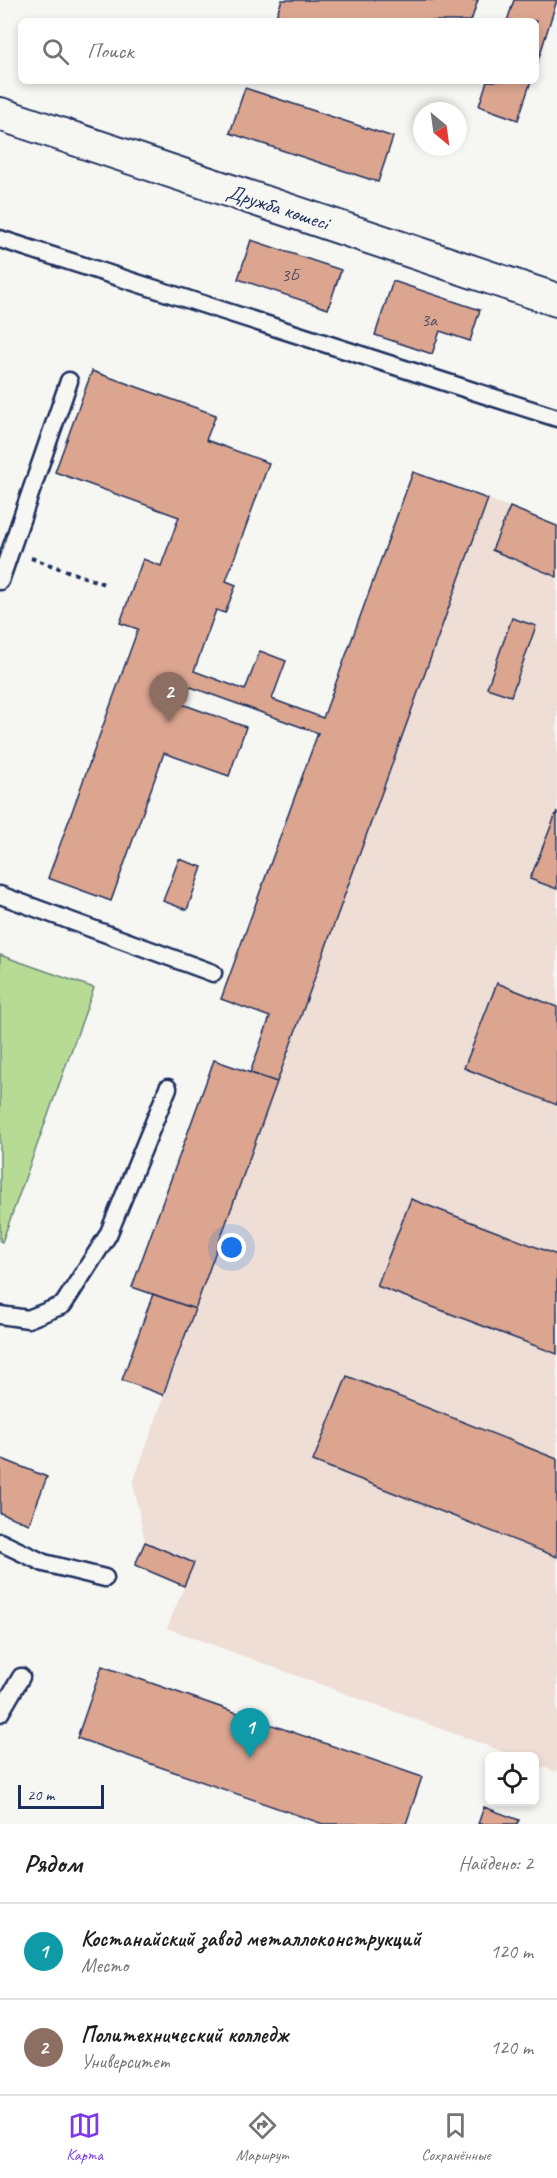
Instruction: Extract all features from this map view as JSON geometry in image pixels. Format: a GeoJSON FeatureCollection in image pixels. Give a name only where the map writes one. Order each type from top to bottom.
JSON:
{"type":"FeatureCollection","features":[{"type":"Feature","properties":{"kind":"street","name":"Дружба көшесі"},"geometry":{"type":"LineString","coordinates":[[0,114],[557,300]]}},
{"type":"Feature","properties":{"kind":"lane"},"geometry":{"type":"LineString","coordinates":[[0,239],[555,412]]}},
{"type":"Feature","properties":{"kind":"lane"},"geometry":{"type":"LineString","coordinates":[[0,581],[69,381]]}},
{"type":"Feature","properties":{"kind":"lane"},"geometry":{"type":"LineString","coordinates":[[0,895],[213,973]]}},
{"type":"Feature","properties":{"kind":"lane"},"geometry":{"type":"LineString","coordinates":[[0,1315],[28,1319],[63,1305],[108,1235],[168,1088]]}},
{"type":"Feature","properties":{"kind":"lane"},"geometry":{"type":"LineString","coordinates":[[0,1542],[44,1563],[105,1578]]}},
{"type":"Feature","properties":{"kind":"lane"},"geometry":{"type":"LineString","coordinates":[[0,1713],[21,1677]]}},
{"type":"Feature","properties":{"kind":"path"},"geometry":{"type":"LineString","coordinates":[[10,551],[107,585]]}},
{"type":"Feature","properties":{"kind":"shaded area"},"geometry":{"type":"Polygon","coordinates":[[[488,499],[557,526],[557,1772],[539,1765],[539,1752],[504,1752],[167,1628],[194,1563],[145,1542],[133,1483],[488,499]]]}},
{"type":"Feature","properties":{"kind":"green space"},"geometry":{"type":"Polygon","coordinates":[[[0,955],[94,988],[2,1242],[0,1241],[0,955]]]}},
{"type":"Feature","properties":{"kind":"building"},"geometry":{"type":"Polygon","coordinates":[[[282,0],[478,0],[472,18],[282,18],[276,16],[282,0]]]}},
{"type":"Feature","properties":{"kind":"building"},"geometry":{"type":"Polygon","coordinates":[[[514,0],[557,0],[539,57],[539,18],[508,18],[514,0]]]}},
{"type":"Feature","properties":{"kind":"building"},"geometry":{"type":"Polygon","coordinates":[[[486,84],[530,84],[518,120],[479,106],[486,84]]]}},
{"type":"Feature","properties":{"kind":"building"},"geometry":{"type":"Polygon","coordinates":[[[245,88],[393,137],[378,182],[230,133],[245,88]]]}},
{"type":"Feature","properties":{"kind":"building"},"geometry":{"type":"Polygon","coordinates":[[[251,240],[341,270],[328,309],[238,279],[251,240]]]}},
{"type":"Feature","properties":{"kind":"building"},"geometry":{"type":"Polygon","coordinates":[[[393,281],[480,310],[470,341],[440,331],[432,354],[375,335],[393,281]]]}},
{"type":"Feature","properties":{"kind":"building"},"geometry":{"type":"Polygon","coordinates":[[[92,371],[216,415],[206,440],[269,463],[226,581],[236,585],[225,613],[216,610],[194,671],[245,690],[260,651],[286,661],[272,699],[323,718],[413,472],[488,499],[277,1082],[250,1073],[270,1017],[221,999],[318,733],[188,686],[182,704],[246,727],[229,776],[164,753],[111,901],[48,878],[138,629],[120,623],[143,559],[161,566],[179,517],[55,472],[92,371]]]}},
{"type":"Feature","properties":{"kind":"building"},"geometry":{"type":"Polygon","coordinates":[[[510,507],[557,526],[557,577],[492,550],[510,507]]]}},
{"type":"Feature","properties":{"kind":"building"},"geometry":{"type":"Polygon","coordinates":[[[512,618],[536,626],[511,696],[487,688],[512,618]]]}},
{"type":"Feature","properties":{"kind":"building"},"geometry":{"type":"Polygon","coordinates":[[[557,811],[557,889],[530,879],[557,811]]]}},
{"type":"Feature","properties":{"kind":"building"},"geometry":{"type":"Polygon","coordinates":[[[179,859],[202,867],[187,910],[163,901],[179,859]]]}},
{"type":"Feature","properties":{"kind":"building"},"geometry":{"type":"Polygon","coordinates":[[[497,983],[557,1007],[557,1105],[464,1068],[497,983]]]}},
{"type":"Feature","properties":{"kind":"building"},"geometry":{"type":"Polygon","coordinates":[[[214,1060],[277,1082],[195,1309],[132,1287],[214,1060]]]}},
{"type":"Feature","properties":{"kind":"building"},"geometry":{"type":"Polygon","coordinates":[[[411,1199],[557,1255],[557,1354],[377,1286],[411,1199]]]}},
{"type":"Feature","properties":{"kind":"building"},"geometry":{"type":"Polygon","coordinates":[[[153,1294],[195,1309],[163,1395],[122,1380],[153,1294]]]}},
{"type":"Feature","properties":{"kind":"building"},"geometry":{"type":"Polygon","coordinates":[[[347,1376],[557,1459],[557,1557],[313,1461],[347,1376]]]}},
{"type":"Feature","properties":{"kind":"building"},"geometry":{"type":"Polygon","coordinates":[[[0,1458],[47,1477],[29,1524],[0,1513],[0,1458]]]}},
{"type":"Feature","properties":{"kind":"building"},"geometry":{"type":"Polygon","coordinates":[[[145,1542],[194,1563],[184,1586],[135,1565],[145,1542]]]}},
{"type":"Feature","properties":{"kind":"building"},"geometry":{"type":"Polygon","coordinates":[[[102,1666],[422,1777],[406,1824],[323,1824],[77,1738],[102,1666]]]}},
{"type":"Feature","properties":{"kind":"building"},"geometry":{"type":"Polygon","coordinates":[[[484,1807],[519,1820],[517,1824],[478,1824],[484,1807]]]}},
{"type":"Feature","properties":{"kind":"place","name":"Политехнический колледж"},"geometry":{"type":"Point","coordinates":[169,722]}},
{"type":"Feature","properties":{"kind":"place","name":"Костанайский завод металлоконструкций"},"geometry":{"type":"Point","coordinates":[250,1758]}}]}
